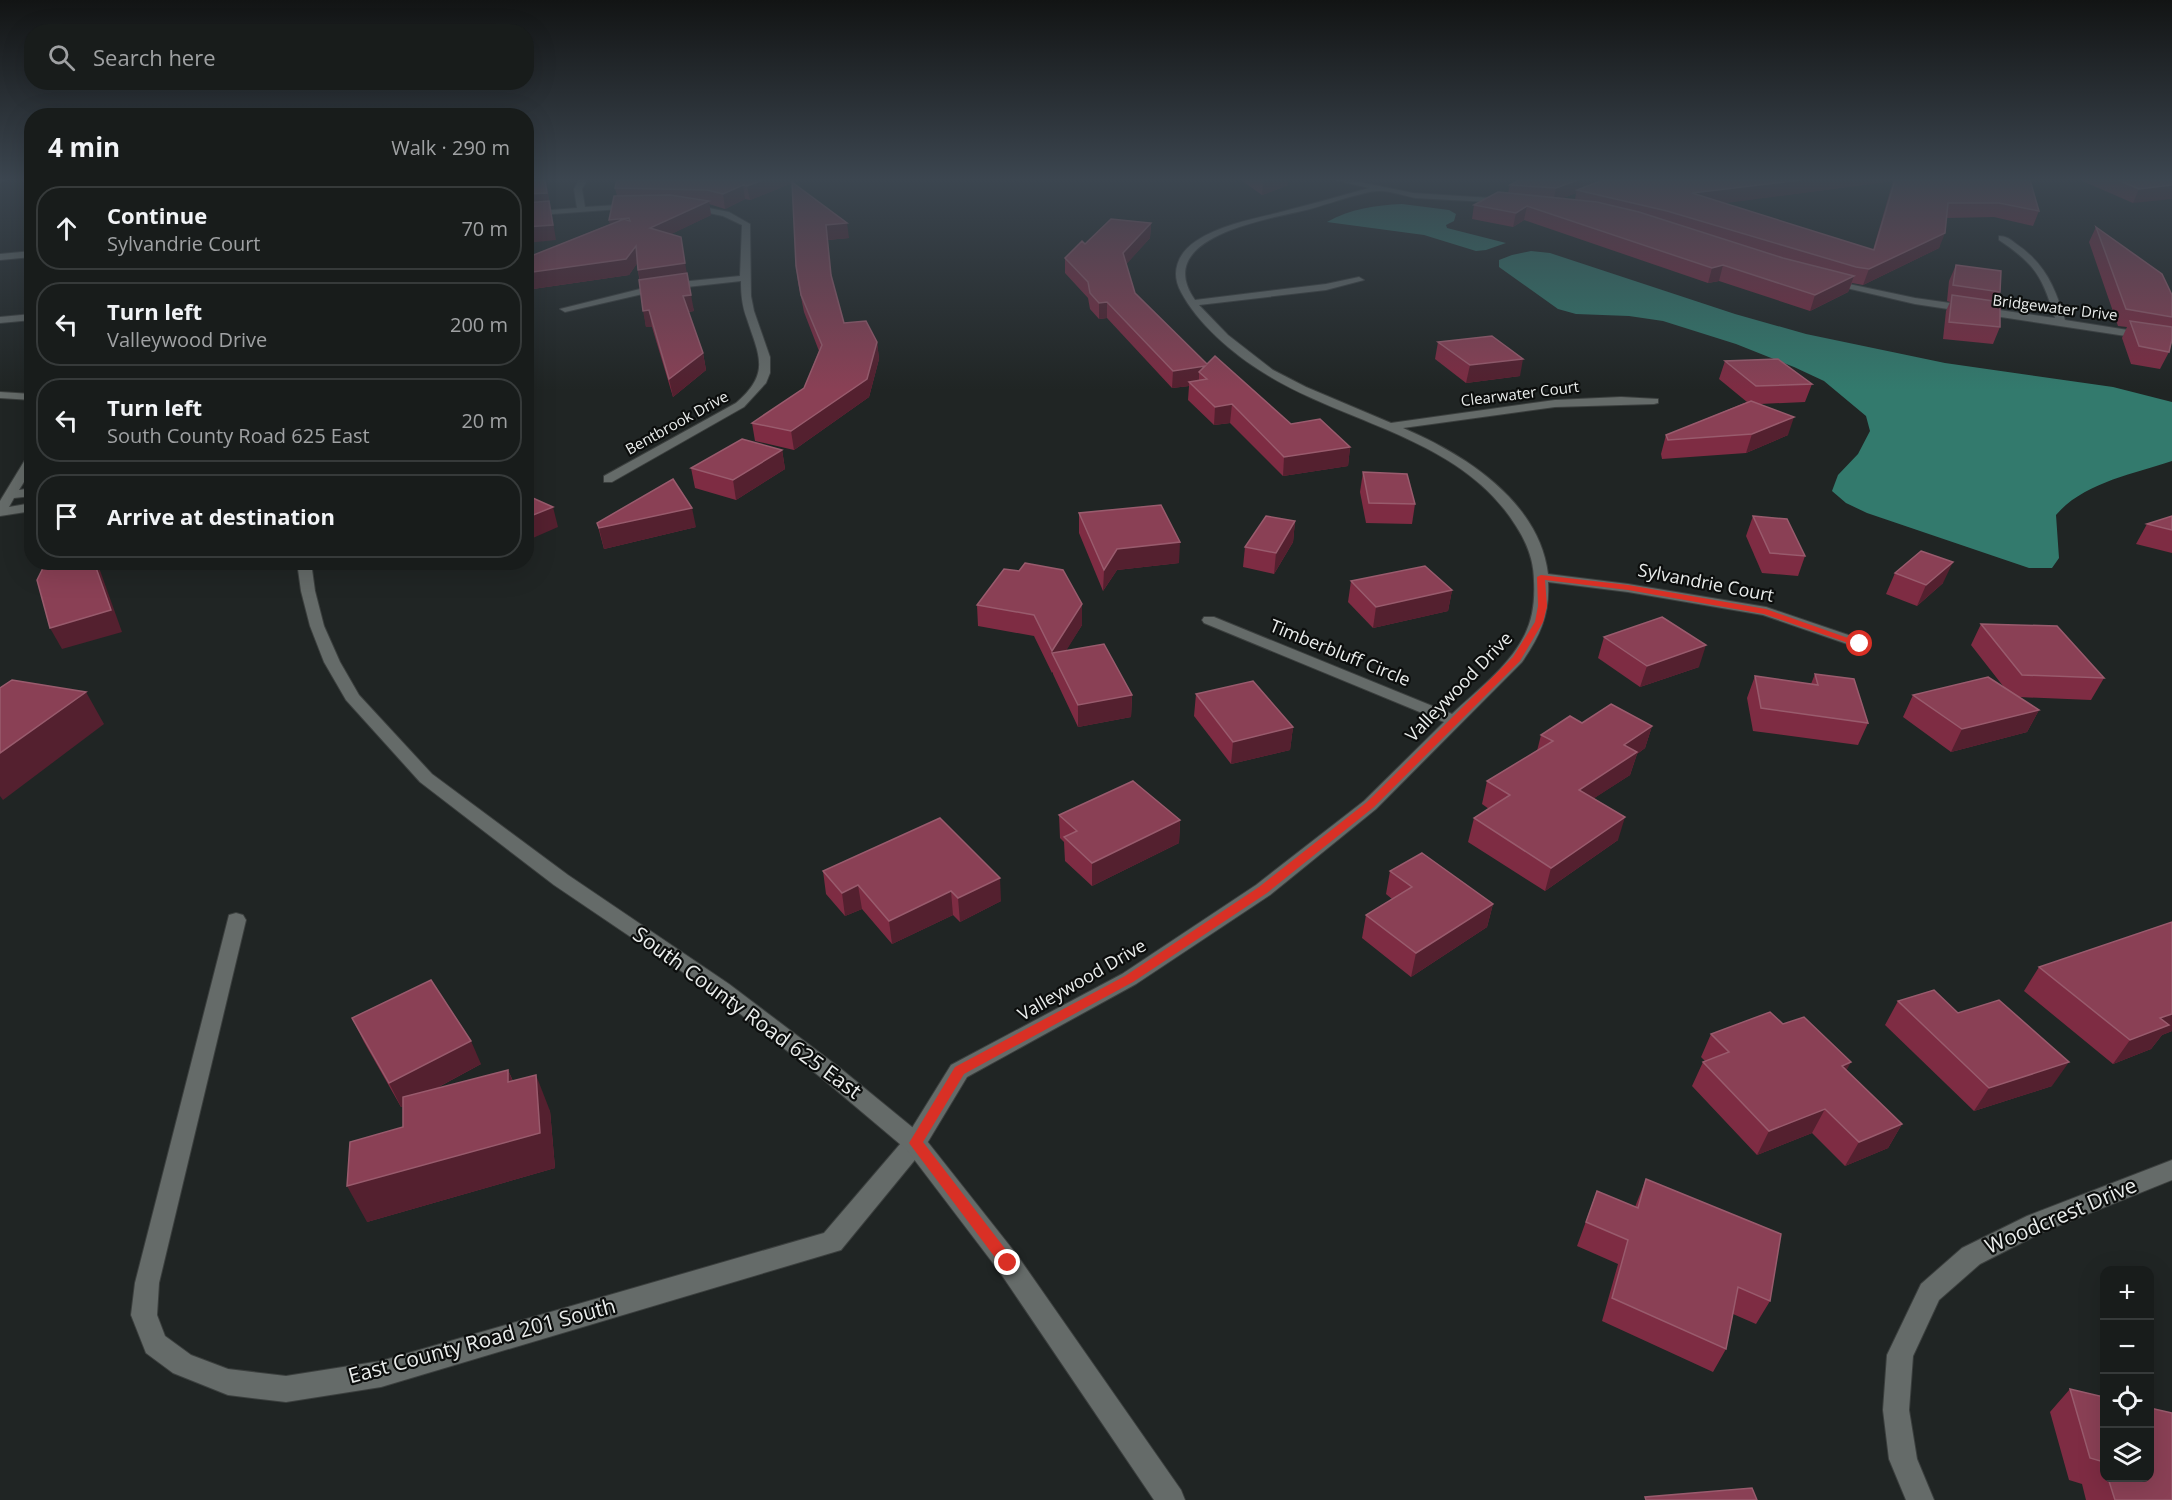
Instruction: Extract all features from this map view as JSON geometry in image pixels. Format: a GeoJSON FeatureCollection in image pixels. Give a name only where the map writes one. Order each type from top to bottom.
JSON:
{"type":"FeatureCollection","features":[{"type":"Feature","properties":{"kind":"street","name":"Bentbrook Drive"},"geometry":{"type":"LineString","coordinates":[[608,479],[708,426],[755,392],[765,372],[766,361],[750,318],[745,250]]}},
{"type":"Feature","properties":{"kind":"street","name":"Valleywood Drive"},"geometry":{"type":"LineString","coordinates":[[915,1143],[959,1071],[1129,979],[1263,890],[1370,805],[1516,659],[1539,622],[1542,606],[1540,562],[1521,519],[1500,493],[1445,454],[1391,427],[1348,410],[1270,373],[1252,362],[1192,303],[1183,287],[1178,273],[1183,259],[1192,250]]}},
{"type":"Feature","properties":{"kind":"street"},"geometry":{"type":"LineString","coordinates":[[2021,250],[2042,269],[2048,279],[2061,321]]}},
{"type":"Feature","properties":{"kind":"street"},"geometry":{"type":"LineString","coordinates":[[0,257],[24,255]]}},
{"type":"Feature","properties":{"kind":"street"},"geometry":{"type":"LineString","coordinates":[[565,309],[660,287],[746,278]]}},
{"type":"Feature","properties":{"kind":"street"},"geometry":{"type":"LineString","coordinates":[[1192,303],[1326,287],[1359,280]]}},
{"type":"Feature","properties":{"kind":"street","name":"Bridgewater Drive"},"geometry":{"type":"LineString","coordinates":[[1822,281],[1944,307],[2061,321],[2172,340]]}},
{"type":"Feature","properties":{"kind":"street"},"geometry":{"type":"LineString","coordinates":[[0,320],[24,318]]}},
{"type":"Feature","properties":{"kind":"street"},"geometry":{"type":"LineString","coordinates":[[0,395],[24,396]]}},
{"type":"Feature","properties":{"kind":"street","name":"Clearwater Court"},"geometry":{"type":"LineString","coordinates":[[1391,427],[1528,406],[1654,400]]}},
{"type":"Feature","properties":{"kind":"street"},"geometry":{"type":"LineString","coordinates":[[0,512],[24,471]]}},
{"type":"Feature","properties":{"kind":"street"},"geometry":{"type":"LineString","coordinates":[[10,495],[24,493]]}},
{"type":"Feature","properties":{"kind":"street"},"geometry":{"type":"LineString","coordinates":[[0,512],[24,508]]}},
{"type":"Feature","properties":{"kind":"street","name":"South County Road 625 East"},"geometry":{"type":"LineString","coordinates":[[305,570],[317,626],[332,662],[352,697],[426,778],[561,880],[722,989],[832,1074],[915,1143],[1008,1263],[1171,1500]]}},
{"type":"Feature","properties":{"kind":"street","name":"Sylvandrie Court"},"geometry":{"type":"LineString","coordinates":[[1541,577],[1628,588],[1766,611],[1860,644]]}},
{"type":"Feature","properties":{"kind":"street","name":"Timberbluff Circle"},"geometry":{"type":"LineString","coordinates":[[1209,620],[1455,721]]}},
{"type":"Feature","properties":{"kind":"street","name":"East County Road 201 South"},"geometry":{"type":"LineString","coordinates":[[236,920],[147,1283],[144,1315],[155,1344],[182,1365],[228,1382],[286,1389],[381,1374],[832,1242],[915,1143]]}},
{"type":"Feature","properties":{"kind":"street","name":"Woodcrest Drive"},"geometry":{"type":"LineString","coordinates":[[1920,1500],[1903,1459],[1896,1410],[1900,1355],[1930,1292],[1971,1256],[2035,1224],[2172,1170]]}},
{"type":"Feature","properties":{"kind":"shaded area"},"geometry":{"type":"Polygon","coordinates":[[[1531,251],[1550,253],[1735,314],[1806,334],[1945,363],[2113,387],[2172,402],[2172,461],[2094,487],[2067,504],[2056,515],[2059,558],[2052,568],[2029,568],[1867,513],[1846,503],[1832,491],[1838,475],[1858,454],[1870,431],[1866,416],[1824,381],[1736,344],[1663,321],[1629,316],[1576,314],[1558,309],[1499,267],[1499,260],[1531,251]]]}},
{"type":"Feature","properties":{"kind":"building"},"geometry":{"type":"Polygon","coordinates":[[[546,250],[633,250],[626,259],[534,272],[534,255],[546,250]]]}},
{"type":"Feature","properties":{"kind":"building"},"geometry":{"type":"Polygon","coordinates":[[[636,250],[683,250],[685,263],[638,270],[636,250]]]}},
{"type":"Feature","properties":{"kind":"building"},"geometry":{"type":"Polygon","coordinates":[[[795,250],[828,250],[831,275],[844,323],[866,321],[877,342],[867,379],[791,431],[752,423],[804,388],[822,345],[801,295],[795,250]]]}},
{"type":"Feature","properties":{"kind":"building"},"geometry":{"type":"Polygon","coordinates":[[[1073,250],[1126,250],[1123,253],[1135,293],[1207,364],[1215,356],[1291,424],[1320,419],[1350,447],[1284,457],[1232,404],[1215,407],[1189,382],[1207,379],[1199,372],[1205,366],[1173,371],[1107,302],[1099,303],[1090,293],[1088,282],[1065,258],[1073,250]]]}},
{"type":"Feature","properties":{"kind":"building"},"geometry":{"type":"Polygon","coordinates":[[[1658,250],[1758,250],[1854,276],[1815,295],[1723,265],[1712,268],[1658,250]]]}},
{"type":"Feature","properties":{"kind":"building"},"geometry":{"type":"Polygon","coordinates":[[[1799,250],[1909,250],[1869,269],[1799,250]]]}},
{"type":"Feature","properties":{"kind":"building"},"geometry":{"type":"Polygon","coordinates":[[[2104,250],[2128,250],[2162,274],[2172,295],[2172,317],[2126,309],[2104,250]]]}},
{"type":"Feature","properties":{"kind":"building"},"geometry":{"type":"Polygon","coordinates":[[[1956,265],[2001,271],[2000,292],[1953,285],[1956,265]]]}},
{"type":"Feature","properties":{"kind":"building"},"geometry":{"type":"Polygon","coordinates":[[[687,273],[691,295],[683,296],[703,353],[669,379],[649,310],[643,311],[639,280],[687,273]]]}},
{"type":"Feature","properties":{"kind":"building"},"geometry":{"type":"Polygon","coordinates":[[[1952,295],[2000,302],[2000,327],[1949,322],[1952,295]]]}},
{"type":"Feature","properties":{"kind":"building"},"geometry":{"type":"Polygon","coordinates":[[[2130,321],[2172,327],[2169,352],[2139,346],[2130,321]]]}},
{"type":"Feature","properties":{"kind":"building"},"geometry":{"type":"Polygon","coordinates":[[[1492,336],[1523,359],[1470,365],[1438,342],[1492,336]]]}},
{"type":"Feature","properties":{"kind":"building"},"geometry":{"type":"Polygon","coordinates":[[[1778,359],[1812,384],[1756,386],[1725,361],[1778,359]]]}},
{"type":"Feature","properties":{"kind":"building"},"geometry":{"type":"Polygon","coordinates":[[[1751,401],[1794,417],[1752,434],[1668,440],[1666,435],[1751,401]]]}},
{"type":"Feature","properties":{"kind":"building"},"geometry":{"type":"Polygon","coordinates":[[[742,439],[782,450],[733,480],[691,468],[742,439]]]}},
{"type":"Feature","properties":{"kind":"building"},"geometry":{"type":"Polygon","coordinates":[[[1363,472],[1407,474],[1415,504],[1369,503],[1363,472]]]}},
{"type":"Feature","properties":{"kind":"building"},"geometry":{"type":"Polygon","coordinates":[[[673,479],[692,508],[599,528],[597,523],[673,479]]]}},
{"type":"Feature","properties":{"kind":"building"},"geometry":{"type":"Polygon","coordinates":[[[534,499],[553,507],[534,515],[534,499]]]}},
{"type":"Feature","properties":{"kind":"building"},"geometry":{"type":"Polygon","coordinates":[[[1161,505],[1180,542],[1117,549],[1104,570],[1079,513],[1161,505]]]}},
{"type":"Feature","properties":{"kind":"building"},"geometry":{"type":"Polygon","coordinates":[[[1266,516],[1295,521],[1276,553],[1245,547],[1266,516]]]}},
{"type":"Feature","properties":{"kind":"building"},"geometry":{"type":"Polygon","coordinates":[[[1753,516],[1787,519],[1805,556],[1770,553],[1753,516]]]}},
{"type":"Feature","properties":{"kind":"building"},"geometry":{"type":"Polygon","coordinates":[[[2172,516],[2172,530],[2147,524],[2172,516]]]}},
{"type":"Feature","properties":{"kind":"building"},"geometry":{"type":"Polygon","coordinates":[[[1921,551],[1953,562],[1926,585],[1895,573],[1921,551]]]}},
{"type":"Feature","properties":{"kind":"building"},"geometry":{"type":"Polygon","coordinates":[[[1025,563],[1063,570],[1082,604],[1052,651],[1034,615],[977,605],[1004,569],[1019,571],[1025,563]]]}},
{"type":"Feature","properties":{"kind":"building"},"geometry":{"type":"Polygon","coordinates":[[[1425,566],[1452,590],[1376,607],[1351,581],[1425,566]]]}},
{"type":"Feature","properties":{"kind":"building"},"geometry":{"type":"Polygon","coordinates":[[[42,570],[97,570],[111,610],[50,628],[37,580],[42,570]]]}},
{"type":"Feature","properties":{"kind":"building"},"geometry":{"type":"Polygon","coordinates":[[[1662,617],[1706,645],[1647,666],[1604,637],[1662,617]]]}},
{"type":"Feature","properties":{"kind":"building"},"geometry":{"type":"Polygon","coordinates":[[[1981,624],[2057,626],[2104,678],[2022,675],[1981,624]]]}},
{"type":"Feature","properties":{"kind":"building"},"geometry":{"type":"Polygon","coordinates":[[[1104,644],[1132,695],[1078,705],[1052,653],[1104,644]]]}},
{"type":"Feature","properties":{"kind":"building"},"geometry":{"type":"Polygon","coordinates":[[[1815,674],[1854,679],[1868,723],[1761,708],[1755,676],[1818,685],[1815,674]]]}},
{"type":"Feature","properties":{"kind":"building"},"geometry":{"type":"Polygon","coordinates":[[[1988,677],[2039,710],[1962,729],[1913,695],[1988,677]]]}},
{"type":"Feature","properties":{"kind":"building"},"geometry":{"type":"Polygon","coordinates":[[[12,680],[86,692],[0,753],[0,688],[12,680]]]}},
{"type":"Feature","properties":{"kind":"building"},"geometry":{"type":"Polygon","coordinates":[[[1253,681],[1293,727],[1233,742],[1196,694],[1253,681]]]}},
{"type":"Feature","properties":{"kind":"building"},"geometry":{"type":"Polygon","coordinates":[[[1611,704],[1652,726],[1624,745],[1637,752],[1579,790],[1625,817],[1551,868],[1474,818],[1510,795],[1487,781],[1553,741],[1541,735],[1570,716],[1582,723],[1611,704]]]}},
{"type":"Feature","properties":{"kind":"building"},"geometry":{"type":"Polygon","coordinates":[[[1133,781],[1180,820],[1092,863],[1064,837],[1077,831],[1059,815],[1133,781]]]}},
{"type":"Feature","properties":{"kind":"building"},"geometry":{"type":"Polygon","coordinates":[[[940,818],[1000,878],[958,898],[951,891],[889,921],[858,885],[842,893],[823,871],[940,818]]]}},
{"type":"Feature","properties":{"kind":"building"},"geometry":{"type":"Polygon","coordinates":[[[1422,853],[1493,904],[1416,953],[1366,915],[1412,887],[1390,871],[1422,853]]]}},
{"type":"Feature","properties":{"kind":"building"},"geometry":{"type":"Polygon","coordinates":[[[2172,922],[2172,1014],[2160,1018],[2169,1025],[2130,1040],[2039,967],[2172,922]]]}},
{"type":"Feature","properties":{"kind":"building"},"geometry":{"type":"Polygon","coordinates":[[[431,980],[471,1041],[389,1083],[352,1018],[431,980]]]}},
{"type":"Feature","properties":{"kind":"building"},"geometry":{"type":"Polygon","coordinates":[[[1934,990],[1958,1013],[1999,1000],[2069,1062],[1989,1088],[1898,1001],[1934,990]]]}},
{"type":"Feature","properties":{"kind":"building"},"geometry":{"type":"Polygon","coordinates":[[[1770,1012],[1783,1024],[1804,1017],[1851,1062],[1842,1066],[1902,1124],[1859,1142],[1825,1109],[1769,1131],[1703,1062],[1729,1052],[1711,1034],[1770,1012]]]}},
{"type":"Feature","properties":{"kind":"building"},"geometry":{"type":"Polygon","coordinates":[[[508,1070],[508,1082],[536,1075],[540,1133],[347,1186],[350,1142],[403,1127],[403,1097],[508,1070]]]}},
{"type":"Feature","properties":{"kind":"building"},"geometry":{"type":"Polygon","coordinates":[[[1646,1179],[1781,1234],[1770,1301],[1738,1287],[1726,1349],[1612,1298],[1628,1240],[1586,1222],[1597,1191],[1638,1208],[1646,1179]]]}},
{"type":"Feature","properties":{"kind":"building"},"geometry":{"type":"Polygon","coordinates":[[[2070,1389],[2100,1396],[2100,1461],[2090,1458],[2070,1389]]]}},
{"type":"Feature","properties":{"kind":"building"},"geometry":{"type":"Polygon","coordinates":[[[2154,1409],[2172,1413],[2172,1500],[2115,1500],[2109,1482],[2154,1482],[2154,1409]]]}},
{"type":"Feature","properties":{"kind":"building"},"geometry":{"type":"Polygon","coordinates":[[[1752,1488],[1757,1500],[1646,1500],[1645,1497],[1752,1488]]]}},
{"type":"Feature","properties":{"kind":"route"},"geometry":{"type":"LineString","coordinates":[[1008,1263],[915,1143],[959,1071],[1129,979],[1263,890],[1370,805],[1516,659],[1539,622],[1542,606],[1541,577],[1696,598],[1766,611],[1860,644]]}}]}
